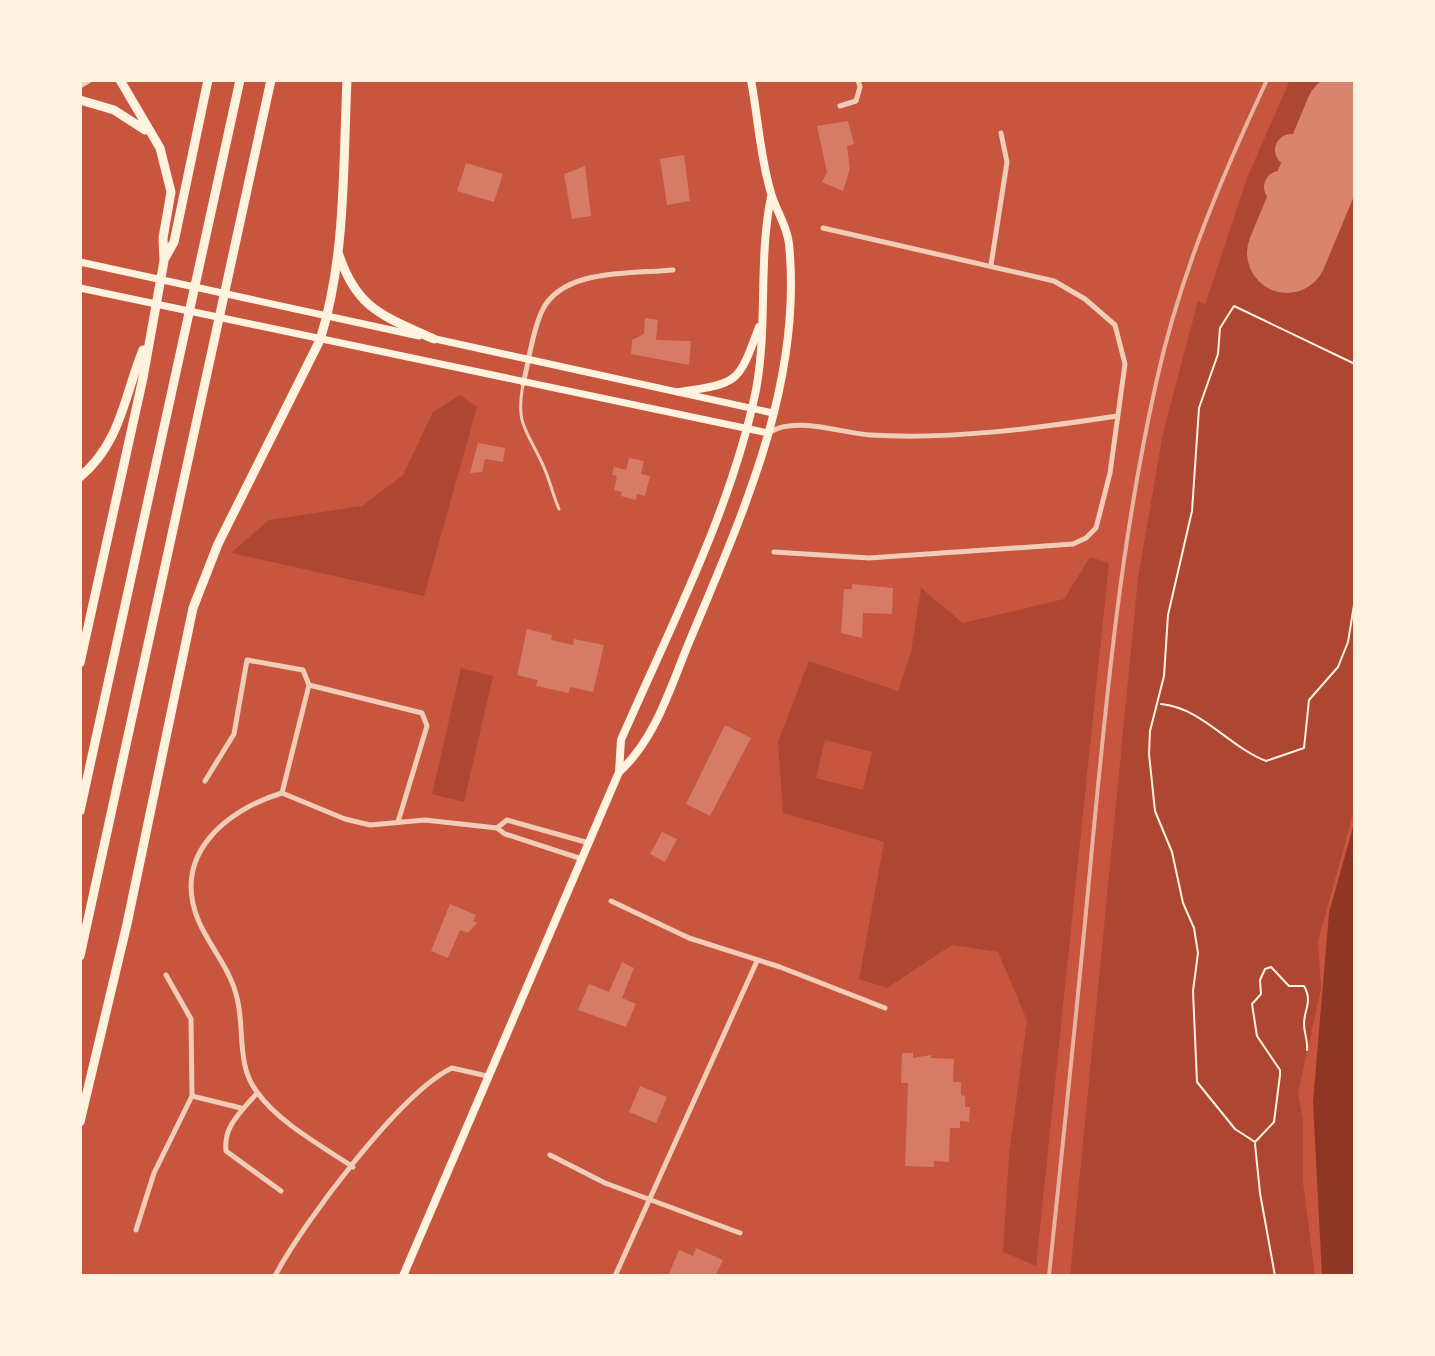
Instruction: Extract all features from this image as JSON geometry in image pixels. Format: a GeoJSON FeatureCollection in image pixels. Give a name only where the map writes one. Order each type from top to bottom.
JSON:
{"type":"FeatureCollection","features":[{"type":"Feature","properties":{"kind":"highway"},"geometry":{"type":"LineString","coordinates":[[80,663],[143,378],[164,261],[170,180],[164,158],[120,80]]}},
{"type":"Feature","properties":{"kind":"highway"},"geometry":{"type":"LineString","coordinates":[[164,261],[174,242],[208,80]]}},
{"type":"Feature","properties":{"kind":"highway"},"geometry":{"type":"LineString","coordinates":[[80,811],[240,80]]}},
{"type":"Feature","properties":{"kind":"highway"},"geometry":{"type":"LineString","coordinates":[[80,956],[209,352],[271,80]]}},
{"type":"Feature","properties":{"kind":"highway"},"geometry":{"type":"LineString","coordinates":[[80,1122],[127,924],[193,608],[218,544],[320,340],[327,317],[338,250],[347,80]]}},
{"type":"Feature","properties":{"kind":"highway"},"geometry":{"type":"LineString","coordinates":[[80,100],[114,110],[151,135]]}},
{"type":"Feature","properties":{"kind":"highway"},"geometry":{"type":"LineString","coordinates":[[338,250],[352,287],[369,307],[434,339]]}},
{"type":"Feature","properties":{"kind":"highway"},"geometry":{"type":"LineString","coordinates":[[80,477],[100,458],[114,434],[149,335]]}},
{"type":"Feature","properties":{"kind":"main road"},"geometry":{"type":"LineString","coordinates":[[619,772],[642,747],[664,702],[745,510],[773,413],[786,336],[789,273],[784,223],[771,196],[751,80]]}},
{"type":"Feature","properties":{"kind":"main road"},"geometry":{"type":"LineString","coordinates":[[403,1276],[583,860],[619,772],[621,740],[714,523],[751,407],[762,319],[771,196]]}},
{"type":"Feature","properties":{"kind":"main road"},"geometry":{"type":"LineString","coordinates":[[80,262],[773,413]]}},
{"type":"Feature","properties":{"kind":"main road"},"geometry":{"type":"LineString","coordinates":[[80,288],[523,384],[768,433]]}},
{"type":"Feature","properties":{"kind":"main road"},"geometry":{"type":"LineString","coordinates":[[679,392],[718,386],[735,378],[747,361],[762,319]]}},
{"type":"Feature","properties":{"kind":"street"},"geometry":{"type":"LineString","coordinates":[[80,86],[90,80]]}},
{"type":"Feature","properties":{"kind":"street"},"geometry":{"type":"LineString","coordinates":[[840,106],[856,101],[860,87],[858,80]]}},
{"type":"Feature","properties":{"kind":"street"},"geometry":{"type":"LineString","coordinates":[[991,265],[1007,162],[1001,133]]}},
{"type":"Feature","properties":{"kind":"street"},"geometry":{"type":"LineString","coordinates":[[774,552],[869,558],[1073,544],[1086,538],[1101,515],[1125,364],[1122,339],[1115,325],[1085,299],[1054,281],[823,228]]}},
{"type":"Feature","properties":{"kind":"street"},"geometry":{"type":"LineString","coordinates":[[523,384],[541,313],[555,293],[566,286],[594,278],[673,270]]}},
{"type":"Feature","properties":{"kind":"street"},"geometry":{"type":"LineString","coordinates":[[773,413],[783,424]]}},
{"type":"Feature","properties":{"kind":"street"},"geometry":{"type":"LineString","coordinates":[[768,433],[783,424],[872,435],[915,435],[1052,426],[1117,416]]}},
{"type":"Feature","properties":{"kind":"street"},"geometry":{"type":"LineString","coordinates":[[205,781],[234,734],[247,660],[303,670],[309,685],[282,793]]}},
{"type":"Feature","properties":{"kind":"street"},"geometry":{"type":"LineString","coordinates":[[309,685],[422,713],[427,726],[398,822]]}},
{"type":"Feature","properties":{"kind":"street"},"geometry":{"type":"LineString","coordinates":[[353,1167],[270,1107],[257,1093],[245,1061],[238,998],[198,920],[189,893],[192,866],[206,842],[226,821],[250,805],[282,793],[345,819],[370,825],[459,822],[497,828],[505,834],[583,860]]}},
{"type":"Feature","properties":{"kind":"street"},"geometry":{"type":"LineString","coordinates":[[497,828],[507,820],[589,843]]}},
{"type":"Feature","properties":{"kind":"street"},"geometry":{"type":"LineString","coordinates":[[611,901],[689,938],[885,1008]]}},
{"type":"Feature","properties":{"kind":"street"},"geometry":{"type":"LineString","coordinates":[[615,1276],[757,961]]}},
{"type":"Feature","properties":{"kind":"street"},"geometry":{"type":"LineString","coordinates":[[136,1230],[154,1173],[192,1096],[191,1019],[166,975]]}},
{"type":"Feature","properties":{"kind":"street"},"geometry":{"type":"LineString","coordinates":[[275,1276],[311,1216],[434,1077],[452,1068],[487,1076]]}},
{"type":"Feature","properties":{"kind":"street"},"geometry":{"type":"LineString","coordinates":[[257,1093],[241,1108],[225,1140],[226,1151],[281,1191]]}},
{"type":"Feature","properties":{"kind":"street"},"geometry":{"type":"LineString","coordinates":[[192,1096],[241,1108]]}},
{"type":"Feature","properties":{"kind":"street"},"geometry":{"type":"LineString","coordinates":[[550,1155],[648,1200],[740,1233]]}},
{"type":"Feature","properties":{"kind":"lane"},"geometry":{"type":"LineString","coordinates":[[523,384],[519,406],[522,429],[542,463],[559,509]]}},
{"type":"Feature","properties":{"kind":"path"},"geometry":{"type":"LineString","coordinates":[[1255,1142],[1235,1129],[1197,1082],[1193,991],[1198,953],[1194,928],[1154,803],[1149,739],[1159,704],[1167,621],[1192,511],[1199,408],[1218,354],[1220,328],[1234,306],[1355,364]]}},
{"type":"Feature","properties":{"kind":"path"},"geometry":{"type":"LineString","coordinates":[[1159,704],[1189,710],[1214,730],[1266,761],[1298,752],[1306,741],[1309,700],[1338,667],[1348,642],[1355,599]]}},
{"type":"Feature","properties":{"kind":"path"},"geometry":{"type":"LineString","coordinates":[[1275,1276],[1254,1158],[1255,1142],[1274,1122],[1280,1070],[1257,1036],[1252,1004],[1261,994],[1260,980],[1265,969],[1271,967],[1289,986],[1304,986],[1309,999],[1304,1020],[1309,1037],[1307,1050]]}},
{"type":"Feature","properties":{"kind":"shaded area"},"geometry":{"type":"Polygon","coordinates":[[[1290,80],[1355,80],[1355,807],[1318,941],[1321,989],[1298,1093],[1303,1120],[1303,1182],[1315,1276],[1070,1276],[1138,578],[1163,433],[1198,301],[1205,305],[1247,178],[1290,80]]]}},
{"type":"Feature","properties":{"kind":"shaded area"},"geometry":{"type":"Polygon","coordinates":[[[460,395],[477,407],[424,596],[231,553],[269,520],[362,506],[403,475],[433,412],[460,395]]]}},
{"type":"Feature","properties":{"kind":"shaded area"},"geometry":{"type":"Polygon","coordinates":[[[1090,557],[1109,563],[1036,1266],[1003,1252],[1009,1155],[1027,1020],[998,952],[952,945],[887,988],[859,979],[884,842],[783,813],[778,742],[809,661],[898,691],[911,652],[921,588],[963,623],[1064,599],[1090,557]],[[825,740],[816,778],[863,790],[872,752],[825,740]]]}},
{"type":"Feature","properties":{"kind":"shaded area"},"geometry":{"type":"Polygon","coordinates":[[[461,668],[493,676],[464,802],[432,794],[461,668]]]}},
{"type":"Feature","properties":{"kind":"shaded area"},"geometry":{"type":"Polygon","coordinates":[[[1355,820],[1355,1276],[1322,1276],[1313,1102],[1329,913],[1355,820]]]}},
{"type":"Feature","properties":{"kind":"building"},"geometry":{"type":"Polygon","coordinates":[[[848,121],[854,144],[847,146],[850,169],[843,191],[822,182],[827,172],[817,126],[848,121]]]}},
{"type":"Feature","properties":{"kind":"building"},"geometry":{"type":"Polygon","coordinates":[[[684,155],[690,201],[667,205],[660,159],[684,155]]]}},
{"type":"Feature","properties":{"kind":"building"},"geometry":{"type":"Polygon","coordinates":[[[466,163],[503,174],[494,202],[457,191],[466,163]]]}},
{"type":"Feature","properties":{"kind":"building"},"geometry":{"type":"Polygon","coordinates":[[[585,166],[591,216],[572,219],[564,174],[585,166]]]}},
{"type":"Feature","properties":{"kind":"building"},"geometry":{"type":"Polygon","coordinates":[[[645,318],[658,320],[656,340],[691,341],[689,365],[631,354],[632,340],[644,334],[645,318]]]}},
{"type":"Feature","properties":{"kind":"building"},"geometry":{"type":"Polygon","coordinates":[[[478,443],[505,448],[503,462],[485,459],[482,472],[470,473],[478,443]]]}},
{"type":"Feature","properties":{"kind":"building"},"geometry":{"type":"Polygon","coordinates":[[[629,458],[644,461],[641,474],[650,476],[645,496],[637,494],[636,500],[621,496],[622,492],[614,490],[617,476],[612,475],[614,467],[626,470],[629,458]]]}},
{"type":"Feature","properties":{"kind":"building"},"geometry":{"type":"Polygon","coordinates":[[[852,584],[893,588],[892,614],[863,613],[862,638],[841,633],[844,589],[852,589],[852,584]]]}},
{"type":"Feature","properties":{"kind":"building"},"geometry":{"type":"Polygon","coordinates":[[[527,629],[552,635],[551,640],[573,645],[574,639],[604,645],[593,692],[570,687],[569,693],[536,686],[538,680],[517,675],[527,629]]]}},
{"type":"Feature","properties":{"kind":"building"},"geometry":{"type":"Polygon","coordinates":[[[725,725],[751,738],[710,816],[686,804],[725,725]]]}},
{"type":"Feature","properties":{"kind":"building"},"geometry":{"type":"Polygon","coordinates":[[[662,832],[677,839],[665,862],[650,854],[662,832]]]}},
{"type":"Feature","properties":{"kind":"building"},"geometry":{"type":"Polygon","coordinates":[[[450,904],[476,915],[473,921],[477,923],[468,933],[460,930],[448,958],[431,951],[450,904]]]}},
{"type":"Feature","properties":{"kind":"building"},"geometry":{"type":"Polygon","coordinates":[[[622,962],[634,968],[622,998],[636,1004],[626,1027],[578,1010],[589,984],[609,992],[622,962]]]}},
{"type":"Feature","properties":{"kind":"building"},"geometry":{"type":"Polygon","coordinates":[[[902,1053],[913,1053],[913,1058],[931,1055],[931,1058],[954,1059],[953,1082],[961,1082],[965,1107],[970,1107],[969,1122],[960,1121],[960,1128],[950,1128],[949,1162],[934,1161],[934,1167],[905,1166],[908,1083],[901,1083],[902,1053]]]}},
{"type":"Feature","properties":{"kind":"building"},"geometry":{"type":"Polygon","coordinates":[[[640,1086],[667,1097],[656,1123],[629,1112],[640,1086]]]}},
{"type":"Feature","properties":{"kind":"building"},"geometry":{"type":"Polygon","coordinates":[[[696,1248],[723,1260],[715,1276],[668,1276],[679,1250],[693,1256],[696,1248]]]}},
{"type":"Feature","properties":{"kind":"taxiway"},"geometry":{"type":"LineString","coordinates":[[1291,150],[1324,164]]}},
{"type":"Feature","properties":{"kind":"taxiway"},"geometry":{"type":"LineString","coordinates":[[1280,187],[1309,200]]}},
{"type":"Feature","properties":{"kind":"runway"},"geometry":{"type":"LineString","coordinates":[[1287,253],[1345,113]]}},
{"type":"Feature","properties":{"kind":"railway"},"geometry":{"type":"LineString","coordinates":[[1049,1276],[1110,671],[1134,495],[1166,340],[1190,264],[1218,189],[1267,80]]}}]}
